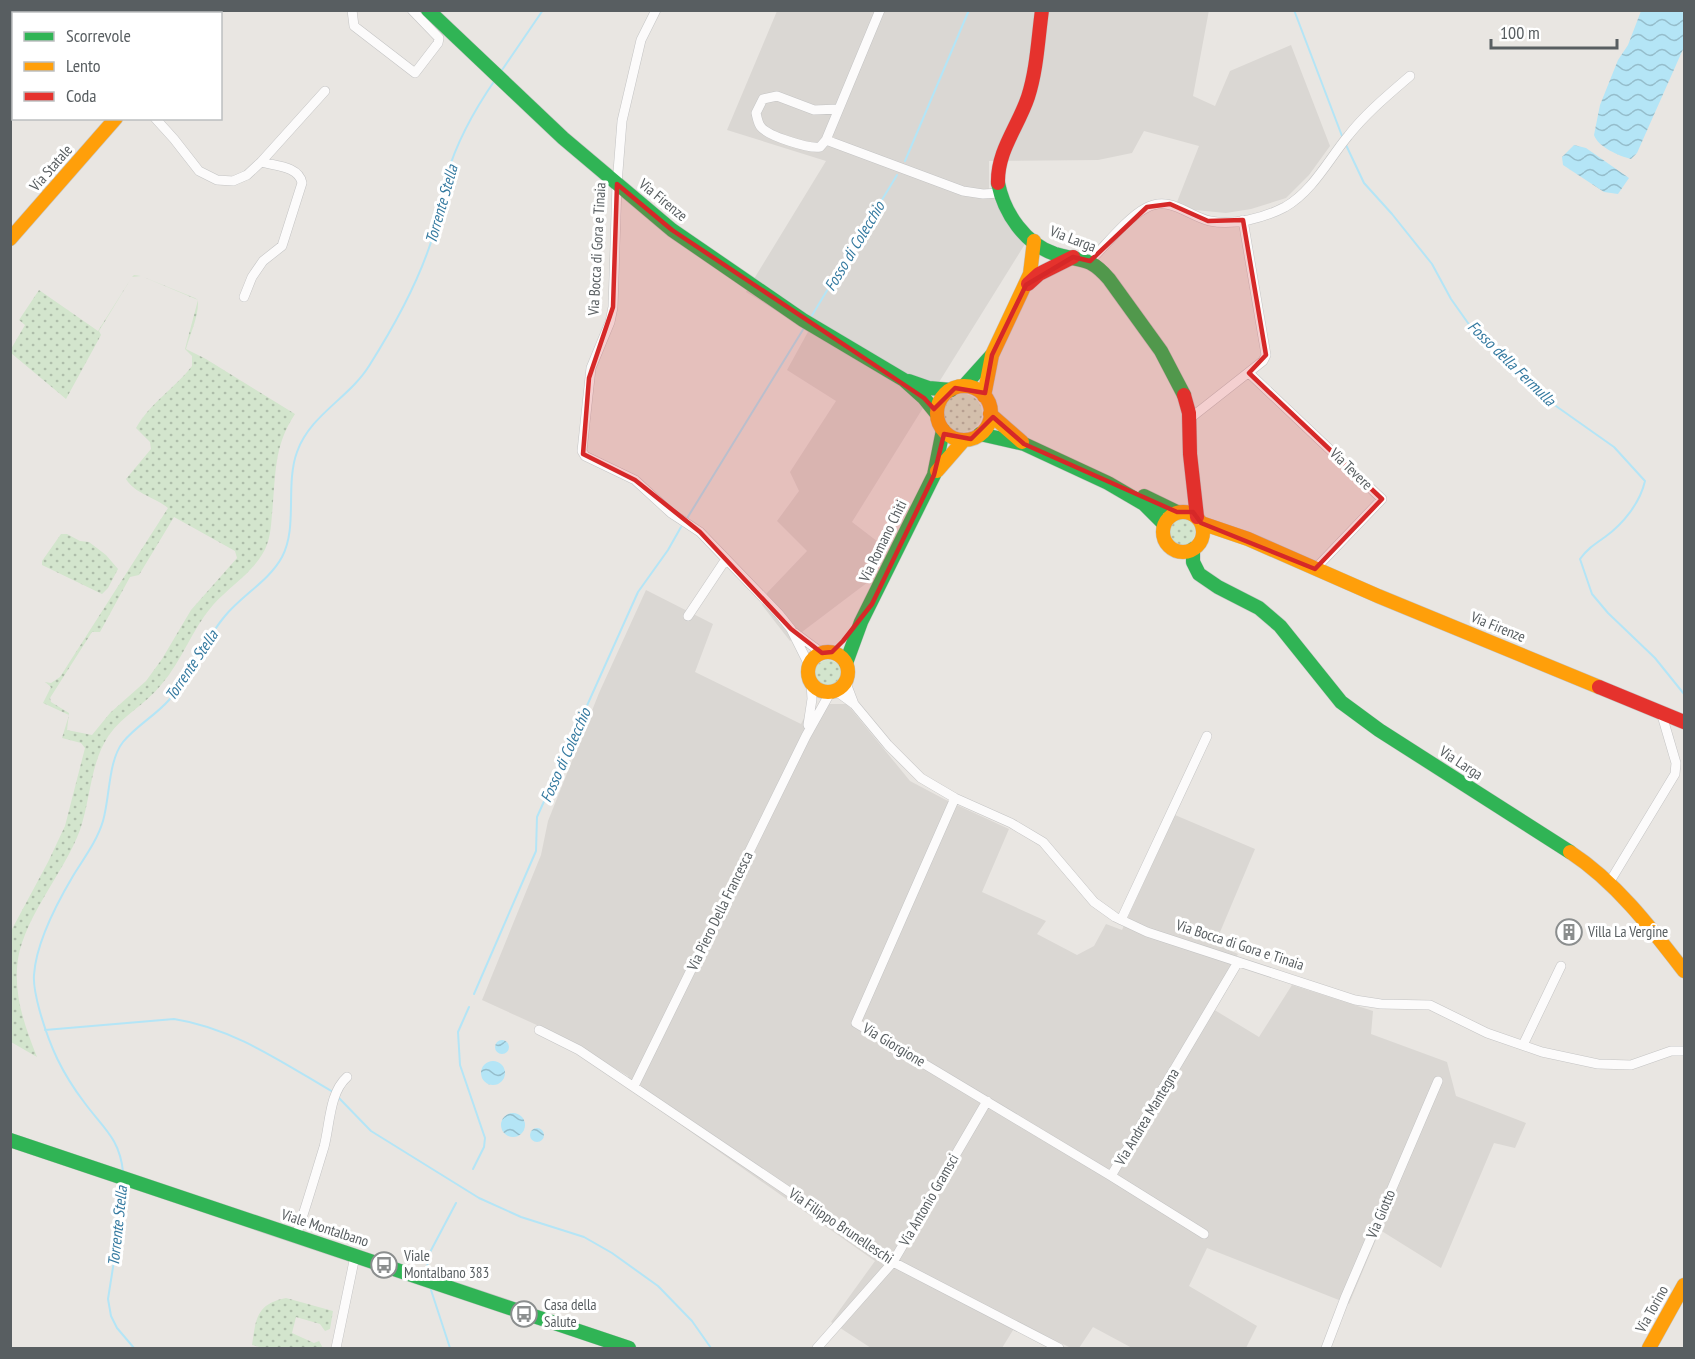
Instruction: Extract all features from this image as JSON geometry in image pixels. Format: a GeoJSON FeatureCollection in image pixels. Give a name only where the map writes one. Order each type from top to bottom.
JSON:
{"type":"FeatureCollection","features":[{"type":"Feature","properties":{"kind":"street"},"geometry":{"type":"LineString","coordinates":[[352,10],[354,26],[415,73],[438,43],[439,38],[412,10]]}},
{"type":"Feature","properties":{"kind":"street","name":"Via Firenze"},"geometry":{"type":"LineString","coordinates":[[428,10],[512,90],[672,230],[802,320],[904,380],[924,398],[937,414],[943,430]]}},
{"type":"Feature","properties":{"kind":"street","name":"Via Bocca di Gora e Tinaia"},"geometry":{"type":"LineString","coordinates":[[656,10],[641,40],[622,121],[617,184],[613,307],[610,322],[591,368],[582,451],[585,456],[635,480],[671,513],[700,532],[791,629],[809,665],[808,674],[811,683],[817,690],[837,689],[854,704],[888,745],[921,778],[954,798],[1011,823],[1043,842],[1094,902],[1121,920],[1147,932],[1355,1000],[1381,1004],[1430,1005],[1487,1033],[1523,1045],[1598,1064],[1631,1065],[1671,1051],[1684,1051]]}},
{"type":"Feature","properties":{"kind":"street"},"geometry":{"type":"LineString","coordinates":[[839,109],[814,110],[777,96],[764,99],[756,113],[761,127],[772,134],[808,148],[820,147],[826,140],[839,109],[880,10]]}},
{"type":"Feature","properties":{"kind":"street","name":"Via Larga"},"geometry":{"type":"LineString","coordinates":[[1042,10],[1027,100],[999,159],[997,174],[1000,192],[1005,208],[1014,221],[1034,241],[1053,253],[1090,261],[1107,278],[1171,368],[1186,397],[1193,492],[1190,516]]}},
{"type":"Feature","properties":{"kind":"street"},"geometry":{"type":"LineString","coordinates":[[1090,261],[1147,207],[1170,204],[1208,221],[1226,224],[1269,214],[1296,200],[1376,104],[1410,76]]}},
{"type":"Feature","properties":{"kind":"street"},"geometry":{"type":"LineString","coordinates":[[157,120],[199,171],[209,177],[233,181],[247,175],[261,162],[325,91]]}},
{"type":"Feature","properties":{"kind":"street","name":"Via Statale"},"geometry":{"type":"LineString","coordinates":[[10,239],[114,120]]}},
{"type":"Feature","properties":{"kind":"street"},"geometry":{"type":"LineString","coordinates":[[826,140],[963,191],[983,194],[1000,192]]}},
{"type":"Feature","properties":{"kind":"street"},"geometry":{"type":"LineString","coordinates":[[244,297],[252,277],[263,261],[282,246],[302,183],[295,171],[261,162]]}},
{"type":"Feature","properties":{"kind":"street"},"geometry":{"type":"LineString","coordinates":[[1188,420],[1249,373],[1263,361],[1266,355],[1243,220]]}},
{"type":"Feature","properties":{"kind":"street"},"geometry":{"type":"LineString","coordinates":[[943,430],[953,437],[964,440],[980,434],[988,424],[989,404],[984,396],[993,355],[1026,285],[1032,267],[1034,241]]}},
{"type":"Feature","properties":{"kind":"street"},"geometry":{"type":"LineString","coordinates":[[1026,285],[1045,270],[1073,257]]}},
{"type":"Feature","properties":{"kind":"street"},"geometry":{"type":"LineString","coordinates":[[937,414],[940,400],[958,388],[993,355]]}},
{"type":"Feature","properties":{"kind":"street","name":"Via Tevere"},"geometry":{"type":"LineString","coordinates":[[1249,373],[1383,499],[1315,569]]}},
{"type":"Feature","properties":{"kind":"street","name":"Via Firenze"},"geometry":{"type":"LineString","coordinates":[[904,380],[930,388],[975,389],[984,396]]}},
{"type":"Feature","properties":{"kind":"street","name":"Via Firenze"},"geometry":{"type":"LineString","coordinates":[[990,414],[1024,444]]}},
{"type":"Feature","properties":{"kind":"street","name":"Via Romano Chiti"},"geometry":{"type":"LineString","coordinates":[[861,622],[933,475],[943,430]]}},
{"type":"Feature","properties":{"kind":"street","name":"Via Firenze"},"geometry":{"type":"LineString","coordinates":[[980,434],[1024,444],[1108,483],[1144,504],[1164,524],[1163,534],[1166,542],[1176,551],[1185,552],[1215,537],[1229,539],[1299,562]]}},
{"type":"Feature","properties":{"kind":"street","name":"Via Romano Chiti"},"geometry":{"type":"LineString","coordinates":[[933,475],[964,440]]}},
{"type":"Feature","properties":{"kind":"street","name":"Via Firenze"},"geometry":{"type":"LineString","coordinates":[[1108,483],[1125,488],[1684,722]]}},
{"type":"Feature","properties":{"kind":"street"},"geometry":{"type":"LineString","coordinates":[[1164,524],[1169,517],[1190,516],[1197,544]]}},
{"type":"Feature","properties":{"kind":"street","name":"Via Larga"},"geometry":{"type":"LineString","coordinates":[[1197,544],[1196,570],[1218,587],[1246,600],[1280,626],[1341,702],[1379,730],[1579,858],[1609,883],[1662,942],[1684,971]]}},
{"type":"Feature","properties":{"kind":"street","name":"Via Larga"},"geometry":{"type":"LineString","coordinates":[[1176,551],[1193,578],[1203,584],[1218,587]]}},
{"type":"Feature","properties":{"kind":"street"},"geometry":{"type":"LineString","coordinates":[[688,616],[726,559]]}},
{"type":"Feature","properties":{"kind":"street"},"geometry":{"type":"LineString","coordinates":[[809,665],[814,657],[827,652],[861,622]]}},
{"type":"Feature","properties":{"kind":"street"},"geometry":{"type":"LineString","coordinates":[[806,736],[849,673],[846,663],[861,622]]}},
{"type":"Feature","properties":{"kind":"street","name":"Via Bocca di Gora e Tinaia"},"geometry":{"type":"LineString","coordinates":[[791,629],[827,652],[842,657],[846,663]]}},
{"type":"Feature","properties":{"kind":"street"},"geometry":{"type":"LineString","coordinates":[[806,736],[812,705],[811,683]]}},
{"type":"Feature","properties":{"kind":"street"},"geometry":{"type":"LineString","coordinates":[[1609,883],[1654,805],[1675,774],[1676,764],[1661,712]]}},
{"type":"Feature","properties":{"kind":"street","name":"Via Piero Della Francesca"},"geometry":{"type":"LineString","coordinates":[[634,1086],[806,736]]}},
{"type":"Feature","properties":{"kind":"street"},"geometry":{"type":"LineString","coordinates":[[1121,920],[1207,736]]}},
{"type":"Feature","properties":{"kind":"street","name":"Via Giorgione"},"geometry":{"type":"LineString","coordinates":[[954,798],[856,1023],[1111,1176]]}},
{"type":"Feature","properties":{"kind":"street","name":"Via Andrea Mantegna"},"geometry":{"type":"LineString","coordinates":[[1204,1234],[1111,1176],[1238,962]]}},
{"type":"Feature","properties":{"kind":"street"},"geometry":{"type":"LineString","coordinates":[[1523,1045],[1561,966]]}},
{"type":"Feature","properties":{"kind":"street","name":"Via Filippo Brunelleschi"},"geometry":{"type":"LineString","coordinates":[[539,1030],[579,1050],[634,1086],[893,1262],[1059,1348]]}},
{"type":"Feature","properties":{"kind":"street"},"geometry":{"type":"LineString","coordinates":[[296,1236],[325,1144],[334,1101],[347,1077]]}},
{"type":"Feature","properties":{"kind":"street","name":"Via Giotto"},"geometry":{"type":"LineString","coordinates":[[1326,1348],[1345,1298],[1438,1081]]}},
{"type":"Feature","properties":{"kind":"street","name":"Via Antonio Gramsci"},"geometry":{"type":"LineString","coordinates":[[817,1348],[893,1262],[987,1101]]}},
{"type":"Feature","properties":{"kind":"street","name":"Viale Montalbano"},"geometry":{"type":"LineString","coordinates":[[10,1140],[630,1348]]}},
{"type":"Feature","properties":{"kind":"street"},"geometry":{"type":"LineString","coordinates":[[336,1348],[355,1256]]}},
{"type":"Feature","properties":{"kind":"street","name":"Via Torino"},"geometry":{"type":"LineString","coordinates":[[1649,1348],[1684,1285]]}},
{"type":"Feature","properties":{"kind":"highlighted area"},"geometry":{"type":"Polygon","coordinates":[[[617,184],[672,230],[924,398],[934,409],[955,388],[985,393],[992,355],[1026,285],[1073,257],[1090,261],[1147,207],[1170,204],[1208,221],[1243,220],[1266,355],[1249,373],[1382,499],[1315,569],[1201,523],[1193,512],[1177,512],[1024,444],[993,417],[971,439],[944,434],[934,475],[872,604],[832,652],[822,653],[791,629],[700,532],[635,480],[583,454],[589,378],[613,307],[617,184]]]}},
{"type":"Feature","properties":{"kind":"shaded area"},"geometry":{"type":"Polygon","coordinates":[[[1209,10],[1193,96],[1215,106],[1230,71],[1291,45],[1330,146],[1309,175],[1286,198],[1251,209],[1226,213],[1195,210],[1177,202],[1199,146],[1144,131],[1132,153],[1098,160],[989,161],[989,188],[1000,211],[1025,244],[852,522],[886,548],[872,579],[790,641],[762,605],[767,593],[807,551],[777,521],[799,491],[790,472],[836,401],[787,370],[809,330],[746,292],[826,161],[727,130],[777,11],[1209,10]]]}},
{"type":"Feature","properties":{"kind":"shaded area"},"geometry":{"type":"Polygon","coordinates":[[[646,590],[713,624],[695,672],[801,724],[806,714],[830,704],[847,704],[910,781],[1009,829],[982,892],[1046,921],[1037,934],[1077,955],[1094,946],[1106,924],[1122,930],[1175,815],[1255,849],[1215,944],[1238,954],[1208,1006],[1259,1037],[1292,985],[1373,1011],[1371,1034],[1447,1062],[1456,1096],[1526,1123],[1515,1148],[1494,1143],[1441,1268],[1380,1230],[1349,1304],[1207,1248],[1189,1286],[1257,1326],[1246,1348],[1132,1348],[1093,1327],[1079,1348],[1071,1348],[1018,1322],[1002,1348],[871,1348],[831,1322],[875,1261],[634,1092],[628,1076],[563,1037],[482,1000],[541,855],[548,821],[599,693],[646,590]]]}},
{"type":"Feature","properties":{"kind":"green space"},"geometry":{"type":"Polygon","coordinates":[[[132,277],[99,331],[101,335],[66,399],[11,353],[25,325],[19,320],[39,290],[98,331],[132,277]]]}},
{"type":"Feature","properties":{"kind":"green space"},"geometry":{"type":"Polygon","coordinates":[[[198,300],[196,319],[186,349],[295,414],[279,450],[269,539],[258,561],[219,598],[206,614],[161,685],[121,721],[109,735],[98,757],[80,830],[25,934],[20,951],[17,969],[18,992],[25,1025],[37,1057],[11,1042],[11,931],[65,826],[85,748],[81,743],[62,738],[69,716],[67,730],[92,735],[110,713],[146,681],[191,610],[237,558],[235,551],[174,517],[139,575],[130,577],[100,632],[92,632],[50,698],[51,702],[69,715],[43,703],[51,687],[45,682],[51,683],[60,677],[168,508],[140,492],[126,479],[151,449],[150,442],[136,428],[148,411],[192,366],[192,356],[185,349],[198,300]]]}},
{"type":"Feature","properties":{"kind":"green space"},"geometry":{"type":"Polygon","coordinates":[[[963,394],[977,399],[982,413],[977,427],[963,432],[949,427],[944,413],[949,399],[963,394]]]}},
{"type":"Feature","properties":{"kind":"green space"},"geometry":{"type":"Polygon","coordinates":[[[1182,519],[1191,523],[1195,532],[1191,541],[1182,545],[1173,541],[1169,532],[1173,523],[1182,519]]]}},
{"type":"Feature","properties":{"kind":"green space"},"geometry":{"type":"Polygon","coordinates":[[[61,534],[89,542],[106,555],[118,569],[108,588],[102,594],[42,565],[42,561],[61,534]]]}},
{"type":"Feature","properties":{"kind":"green space"},"geometry":{"type":"Polygon","coordinates":[[[828,660],[837,664],[841,673],[837,682],[828,686],[819,682],[815,673],[819,664],[828,660]]]}},
{"type":"Feature","properties":{"kind":"green space"},"geometry":{"type":"Polygon","coordinates":[[[286,1298],[333,1311],[330,1329],[325,1331],[320,1324],[296,1317],[292,1333],[314,1343],[319,1341],[323,1348],[263,1348],[252,1345],[259,1314],[269,1304],[286,1298]]]}},
{"type":"Feature","properties":{"kind":"water"},"geometry":{"type":"Polygon","coordinates":[[[1641,11],[1684,11],[1684,47],[1637,153],[1631,159],[1604,147],[1594,135],[1600,105],[1641,11]]]}},
{"type":"Feature","properties":{"kind":"water"},"geometry":{"type":"Polygon","coordinates":[[[1574,145],[1586,148],[1629,178],[1618,194],[1604,192],[1563,165],[1562,157],[1574,145]]]}},
{"type":"Feature","properties":{"kind":"water"},"geometry":{"type":"Polygon","coordinates":[[[499,1040],[505,1040],[509,1047],[505,1054],[499,1054],[495,1050],[495,1044],[499,1040]]]}},
{"type":"Feature","properties":{"kind":"water"},"geometry":{"type":"Polygon","coordinates":[[[493,1061],[502,1064],[505,1073],[502,1082],[493,1085],[484,1082],[481,1073],[484,1064],[493,1061]]]}},
{"type":"Feature","properties":{"kind":"water"},"geometry":{"type":"Polygon","coordinates":[[[513,1113],[522,1116],[525,1125],[522,1134],[513,1137],[504,1134],[501,1125],[504,1116],[513,1113]]]}},
{"type":"Feature","properties":{"kind":"water"},"geometry":{"type":"Polygon","coordinates":[[[534,1128],[540,1128],[544,1135],[540,1142],[534,1142],[530,1138],[530,1132],[534,1128]]]}},
{"type":"Feature","properties":{"kind":"waterway","name":"Torrente Stella"},"geometry":{"type":"LineString","coordinates":[[500,73],[543,10]]}},
{"type":"Feature","properties":{"kind":"waterway","name":"Fosso di Colecchio"},"geometry":{"type":"LineString","coordinates":[[905,161],[969,10]]}},
{"type":"Feature","properties":{"kind":"waterway","name":"Fosso della Fermulla"},"geometry":{"type":"LineString","coordinates":[[1294,10],[1342,136]]}},
{"type":"Feature","properties":{"kind":"waterway","name":"Torrente Stella"},"geometry":{"type":"LineString","coordinates":[[123,1172],[114,1142],[69,1081],[44,1025],[34,980],[43,937],[60,898],[100,828],[115,759],[123,742],[169,700],[225,616],[263,581],[282,557],[289,533],[292,478],[297,452],[311,427],[361,377],[404,306],[431,242],[451,162],[461,138],[495,80]]}},
{"type":"Feature","properties":{"kind":"waterway","name":"Fosso della Fermulla"},"geometry":{"type":"LineString","coordinates":[[1346,145],[1364,183],[1432,264],[1451,299],[1468,323],[1546,399],[1614,447],[1645,481],[1635,505],[1624,519],[1612,532],[1588,549],[1580,559],[1592,594],[1608,613],[1655,658],[1684,694]]}},
{"type":"Feature","properties":{"kind":"waterway","name":"Fosso di Colecchio"},"geometry":{"type":"LineString","coordinates":[[811,317],[897,175]]}},
{"type":"Feature","properties":{"kind":"waterway","name":"Fosso di Colecchio"},"geometry":{"type":"LineString","coordinates":[[686,520],[804,328]]}},
{"type":"Feature","properties":{"kind":"waterway","name":"Fosso di Colecchio"},"geometry":{"type":"LineString","coordinates":[[474,994],[536,851],[537,817],[638,592],[668,550],[681,527]]}},
{"type":"Feature","properties":{"kind":"waterway","name":"Fosso di Colecchio"},"geometry":{"type":"LineString","coordinates":[[469,1007],[458,1032],[460,1065],[485,1138],[484,1147],[473,1169]]}},
{"type":"Feature","properties":{"kind":"waterway"},"geometry":{"type":"LineString","coordinates":[[45,1030],[174,1019],[217,1030],[237,1038],[333,1092]]}},
{"type":"Feature","properties":{"kind":"waterway"},"geometry":{"type":"LineString","coordinates":[[337,1096],[371,1131],[479,1198],[521,1217],[584,1237],[612,1253],[658,1286],[692,1321],[711,1348]]}},
{"type":"Feature","properties":{"kind":"waterway","name":"Torrente Stella"},"geometry":{"type":"LineString","coordinates":[[124,1183],[108,1299],[111,1316],[117,1328],[134,1348]]}},
{"type":"Feature","properties":{"kind":"waterway","name":"Fosso di Colecchio"},"geometry":{"type":"LineString","coordinates":[[427,1271],[428,1256],[456,1203]]}},
{"type":"Feature","properties":{"kind":"waterway","name":"Fosso di Colecchio"},"geometry":{"type":"LineString","coordinates":[[431,1290],[450,1348]]}},
{"type":"Feature","properties":{"kind":"traffic: fast"},"geometry":{"type":"LineString","coordinates":[[428,10],[563,138],[672,230],[803,320],[904,380],[924,398],[937,414]]}},
{"type":"Feature","properties":{"kind":"traffic: fast"},"geometry":{"type":"LineString","coordinates":[[998,183],[1011,216],[1034,243],[1055,254],[1084,260],[1102,271],[1161,351],[1184,395]]}},
{"type":"Feature","properties":{"kind":"traffic: fast"},"geometry":{"type":"LineString","coordinates":[[964,386],[991,356]]}},
{"type":"Feature","properties":{"kind":"traffic: fast"},"geometry":{"type":"LineString","coordinates":[[909,381],[929,388],[951,390]]}},
{"type":"Feature","properties":{"kind":"traffic: fast"},"geometry":{"type":"LineString","coordinates":[[846,663],[861,622],[934,475],[943,430]]}},
{"type":"Feature","properties":{"kind":"traffic: fast"},"geometry":{"type":"LineString","coordinates":[[980,434],[1024,444],[1108,483],[1144,504],[1164,524]]}},
{"type":"Feature","properties":{"kind":"traffic: fast"},"geometry":{"type":"LineString","coordinates":[[1144,496],[1177,512]]}},
{"type":"Feature","properties":{"kind":"traffic: fast"},"geometry":{"type":"LineString","coordinates":[[1193,549],[1193,562],[1199,574],[1218,587],[1259,608],[1280,626],[1341,702],[1379,730],[1570,852]]}},
{"type":"Feature","properties":{"kind":"traffic: fast"},"geometry":{"type":"LineString","coordinates":[[10,1140],[629,1348]]}},
{"type":"Feature","properties":{"kind":"traffic: slow"},"geometry":{"type":"LineString","coordinates":[[10,239],[114,120]]}},
{"type":"Feature","properties":{"kind":"traffic: slow"},"geometry":{"type":"LineString","coordinates":[[984,396],[992,355],[1030,274],[1034,241]]}},
{"type":"Feature","properties":{"kind":"traffic: slow"},"geometry":{"type":"LineString","coordinates":[[964,386],[974,388],[983,394],[989,403],[991,413],[989,423],[983,432],[974,438],[964,440],[954,438],[945,432],[939,423],[937,413],[939,403],[945,394],[954,388],[964,386]]}},
{"type":"Feature","properties":{"kind":"traffic: slow"},"geometry":{"type":"LineString","coordinates":[[990,414],[1022,442]]}},
{"type":"Feature","properties":{"kind":"traffic: slow"},"geometry":{"type":"LineString","coordinates":[[937,471],[964,440]]}},
{"type":"Feature","properties":{"kind":"traffic: slow"},"geometry":{"type":"LineString","coordinates":[[1183,512],[1191,513],[1197,518],[1202,524],[1203,532],[1202,540],[1197,546],[1191,551],[1183,552],[1175,551],[1169,546],[1164,540],[1163,532],[1164,524],[1169,518],[1175,513],[1183,512]]}},
{"type":"Feature","properties":{"kind":"traffic: slow"},"geometry":{"type":"LineString","coordinates":[[1201,523],[1248,539],[1378,596],[1599,687]]}},
{"type":"Feature","properties":{"kind":"traffic: slow"},"geometry":{"type":"LineString","coordinates":[[828,652],[836,653],[842,658],[847,664],[848,672],[847,680],[842,686],[836,691],[828,692],[820,691],[814,686],[809,680],[808,672],[809,664],[814,658],[820,653],[828,652]]}},
{"type":"Feature","properties":{"kind":"traffic: slow"},"geometry":{"type":"LineString","coordinates":[[1570,852],[1618,891],[1646,922],[1684,971]]}},
{"type":"Feature","properties":{"kind":"traffic: slow"},"geometry":{"type":"LineString","coordinates":[[1649,1348],[1684,1285]]}},
{"type":"Feature","properties":{"kind":"traffic: jam"},"geometry":{"type":"LineString","coordinates":[[998,183],[1004,150],[1024,108],[1031,86],[1042,10]]}},
{"type":"Feature","properties":{"kind":"traffic: jam"},"geometry":{"type":"LineString","coordinates":[[1028,284],[1039,274],[1073,257]]}},
{"type":"Feature","properties":{"kind":"traffic: jam"},"geometry":{"type":"LineString","coordinates":[[1184,395],[1189,413],[1190,454],[1197,517]]}},
{"type":"Feature","properties":{"kind":"traffic: jam"},"geometry":{"type":"LineString","coordinates":[[1599,687],[1684,722]]}},
{"type":"Feature","properties":{"kind":"place","name":"Villa La Vergine"},"geometry":{"type":"Point","coordinates":[1569,932]}},
{"type":"Feature","properties":{"kind":"place","name":"Viale Montalbano 383"},"geometry":{"type":"Point","coordinates":[384,1265]}},
{"type":"Feature","properties":{"kind":"place","name":"Casa della Salute"},"geometry":{"type":"Point","coordinates":[524,1314]}}]}
